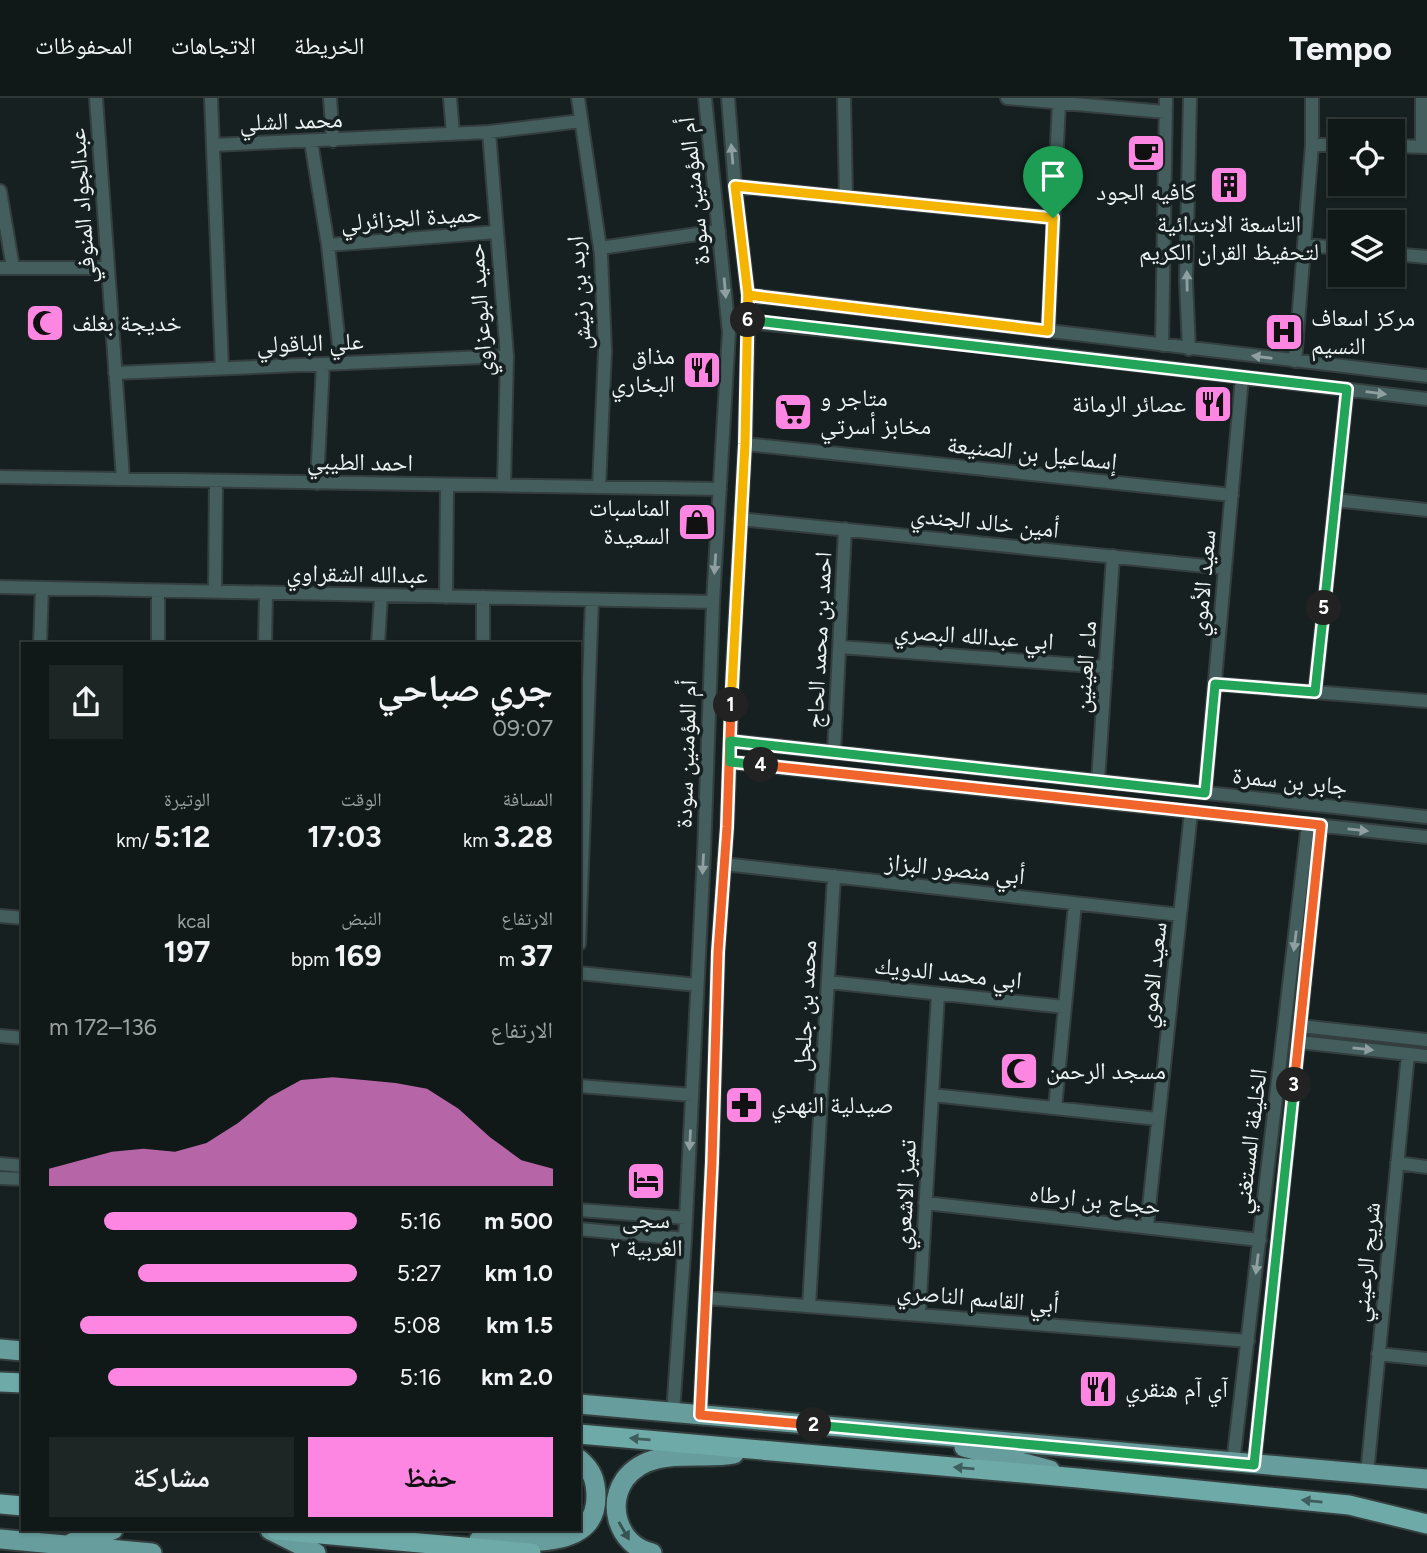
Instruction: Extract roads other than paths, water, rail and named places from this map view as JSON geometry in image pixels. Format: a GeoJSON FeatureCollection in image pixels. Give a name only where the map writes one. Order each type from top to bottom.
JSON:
{"type":"FeatureCollection","features":[{"type":"Feature","properties":{"kind":"highway"},"geometry":{"type":"LineString","coordinates":[[0,1382],[21,1383]]}},
{"type":"Feature","properties":{"kind":"highway"},"geometry":{"type":"LineString","coordinates":[[581,1434],[1349,1505],[1427,1524]]}},
{"type":"Feature","properties":{"kind":"highway"},"geometry":{"type":"LineString","coordinates":[[0,1504],[21,1506]]}},
{"type":"Feature","properties":{"kind":"highway"},"geometry":{"type":"LineString","coordinates":[[287,1531],[531,1553]]}},
{"type":"Feature","properties":{"kind":"main road"},"geometry":{"type":"LineString","coordinates":[[0,1349],[21,1351]]}},
{"type":"Feature","properties":{"kind":"main road"},"geometry":{"type":"LineString","coordinates":[[581,1404],[1427,1479]]}},
{"type":"Feature","properties":{"kind":"main road"},"geometry":{"type":"LineString","coordinates":[[914,1433],[1078,1478]]}},
{"type":"Feature","properties":{"kind":"main road"},"geometry":{"type":"LineString","coordinates":[[652,1553],[632,1544],[622,1532],[618,1521],[617,1493],[628,1475],[650,1461],[686,1455],[725,1456],[752,1450]]}},
{"type":"Feature","properties":{"kind":"main road"},"geometry":{"type":"LineString","coordinates":[[581,1461],[595,1477],[596,1507],[590,1521],[581,1531]]}},
{"type":"Feature","properties":{"kind":"main road"},"geometry":{"type":"LineString","coordinates":[[1349,1505],[1427,1519]]}},
{"type":"Feature","properties":{"kind":"main road"},"geometry":{"type":"LineString","coordinates":[[65,1545],[110,1531]]}},
{"type":"Feature","properties":{"kind":"main road"},"geometry":{"type":"LineString","coordinates":[[272,1531],[316,1553]]}},
{"type":"Feature","properties":{"kind":"main road"},"geometry":{"type":"LineString","coordinates":[[447,1545],[478,1540],[544,1543],[565,1541],[581,1531]]}},
{"type":"Feature","properties":{"kind":"main road"},"geometry":{"type":"LineString","coordinates":[[0,1539],[143,1553]]}},
{"type":"Feature","properties":{"kind":"street","name":"عبدالجواد المنوفي"},"geometry":{"type":"LineString","coordinates":[[96,98],[123,479]]}},
{"type":"Feature","properties":{"kind":"street"},"geometry":{"type":"LineString","coordinates":[[211,98],[222,368]]}},
{"type":"Feature","properties":{"kind":"street"},"geometry":{"type":"LineString","coordinates":[[330,98],[333,141]]}},
{"type":"Feature","properties":{"kind":"street"},"geometry":{"type":"LineString","coordinates":[[450,98],[453,134]]}},
{"type":"Feature","properties":{"kind":"street","name":"اربد بن رنيش"},"geometry":{"type":"LineString","coordinates":[[578,98],[600,248],[605,351],[599,487]]}},
{"type":"Feature","properties":{"kind":"street","name":"أم المؤمنين سودة"},"geometry":{"type":"LineString","coordinates":[[673,1413],[685,1240],[713,602],[730,331],[705,98]]}},
{"type":"Feature","properties":{"kind":"street","name":"أم المؤمنين سودة"},"geometry":{"type":"LineString","coordinates":[[700,1415],[718,952],[745,444],[748,322],[748,295],[728,98]]}},
{"type":"Feature","properties":{"kind":"street"},"geometry":{"type":"LineString","coordinates":[[844,98],[846,196]]}},
{"type":"Feature","properties":{"kind":"street"},"geometry":{"type":"LineString","coordinates":[[1007,98],[1166,112]]}},
{"type":"Feature","properties":{"kind":"street"},"geometry":{"type":"LineString","coordinates":[[1162,345],[1166,98]]}},
{"type":"Feature","properties":{"kind":"street"},"geometry":{"type":"LineString","coordinates":[[1189,349],[1186,281],[1190,98]]}},
{"type":"Feature","properties":{"kind":"street"},"geometry":{"type":"LineString","coordinates":[[1295,361],[1312,145],[1312,98]]}},
{"type":"Feature","properties":{"kind":"street"},"geometry":{"type":"LineString","coordinates":[[1405,146],[1424,147],[1422,98]]}},
{"type":"Feature","properties":{"kind":"street"},"geometry":{"type":"LineString","coordinates":[[1048,331],[1059,103]]}},
{"type":"Feature","properties":{"kind":"street","name":"محمد الشلي"},"geometry":{"type":"LineString","coordinates":[[213,145],[489,132],[581,121]]}},
{"type":"Feature","properties":{"kind":"street","name":"حميد البوعزاوي"},"geometry":{"type":"LineString","coordinates":[[489,132],[507,356],[504,485]]}},
{"type":"Feature","properties":{"kind":"street"},"geometry":{"type":"LineString","coordinates":[[311,142],[328,245],[341,363]]}},
{"type":"Feature","properties":{"kind":"street"},"geometry":{"type":"LineString","coordinates":[[1312,145],[1328,145]]}},
{"type":"Feature","properties":{"kind":"street"},"geometry":{"type":"LineString","coordinates":[[735,186],[1053,218]]}},
{"type":"Feature","properties":{"kind":"street"},"geometry":{"type":"LineString","coordinates":[[0,191],[7,268],[107,268]]}},
{"type":"Feature","properties":{"kind":"street"},"geometry":{"type":"LineString","coordinates":[[600,248],[719,231]]}},
{"type":"Feature","properties":{"kind":"street","name":"حميدة الجزائرلي"},"geometry":{"type":"LineString","coordinates":[[328,245],[497,232]]}},
{"type":"Feature","properties":{"kind":"street"},"geometry":{"type":"LineString","coordinates":[[1304,245],[1328,247]]}},
{"type":"Feature","properties":{"kind":"street"},"geometry":{"type":"LineString","coordinates":[[1405,255],[1427,257]]}},
{"type":"Feature","properties":{"kind":"street"},"geometry":{"type":"LineString","coordinates":[[748,295],[1427,376]]}},
{"type":"Feature","properties":{"kind":"street"},"geometry":{"type":"LineString","coordinates":[[748,322],[964,344],[1427,399]]}},
{"type":"Feature","properties":{"kind":"street","name":"علي الباقولي"},"geometry":{"type":"LineString","coordinates":[[115,373],[507,356]]}},
{"type":"Feature","properties":{"kind":"street"},"geometry":{"type":"LineString","coordinates":[[317,482],[323,364]]}},
{"type":"Feature","properties":{"kind":"street","name":"سعيد الأموي"},"geometry":{"type":"LineString","coordinates":[[1205,793],[1242,377]]}},
{"type":"Feature","properties":{"kind":"street"},"geometry":{"type":"LineString","coordinates":[[1315,692],[1347,389]]}},
{"type":"Feature","properties":{"kind":"street","name":"إسماعيل بن الصنيعة"},"geometry":{"type":"LineString","coordinates":[[745,444],[1232,495]]}},
{"type":"Feature","properties":{"kind":"street","name":"احمد الطيبي"},"geometry":{"type":"LineString","coordinates":[[0,477],[720,489]]}},
{"type":"Feature","properties":{"kind":"street"},"geometry":{"type":"LineString","coordinates":[[215,592],[216,481]]}},
{"type":"Feature","properties":{"kind":"street"},"geometry":{"type":"LineString","coordinates":[[446,597],[447,485]]}},
{"type":"Feature","properties":{"kind":"street"},"geometry":{"type":"LineString","coordinates":[[1335,500],[1427,510]]}},
{"type":"Feature","properties":{"kind":"street","name":"أمين خالد الجندي"},"geometry":{"type":"LineString","coordinates":[[740,519],[1225,568]]}},
{"type":"Feature","properties":{"kind":"street","name":"احمد بن محمد الحاج"},"geometry":{"type":"LineString","coordinates":[[834,752],[845,529]]}},
{"type":"Feature","properties":{"kind":"street","name":"ماء العينين"},"geometry":{"type":"LineString","coordinates":[[1098,781],[1112,556]]}},
{"type":"Feature","properties":{"kind":"street","name":"عبدالله الشقراوي"},"geometry":{"type":"LineString","coordinates":[[0,587],[713,602]]}},
{"type":"Feature","properties":{"kind":"street"},"geometry":{"type":"LineString","coordinates":[[40,642],[42,588]]}},
{"type":"Feature","properties":{"kind":"street"},"geometry":{"type":"LineString","coordinates":[[158,591],[158,642]]}},
{"type":"Feature","properties":{"kind":"street"},"geometry":{"type":"LineString","coordinates":[[265,642],[266,593]]}},
{"type":"Feature","properties":{"kind":"street"},"geometry":{"type":"LineString","coordinates":[[378,642],[381,595]]}},
{"type":"Feature","properties":{"kind":"street"},"geometry":{"type":"LineString","coordinates":[[483,597],[483,642]]}},
{"type":"Feature","properties":{"kind":"street"},"geometry":{"type":"LineString","coordinates":[[581,863],[583,733],[592,600]]}},
{"type":"Feature","properties":{"kind":"street","name":"ابي عبدالله البصري"},"geometry":{"type":"LineString","coordinates":[[839,647],[1106,667]]}},
{"type":"Feature","properties":{"kind":"street"},"geometry":{"type":"LineString","coordinates":[[1215,684],[1427,701]]}},
{"type":"Feature","properties":{"kind":"street","name":"جابر بن سمرة"},"geometry":{"type":"LineString","coordinates":[[730,741],[1427,817]]}},
{"type":"Feature","properties":{"kind":"street","name":"جابر بن سمرة"},"geometry":{"type":"LineString","coordinates":[[730,762],[1427,837]]}},
{"type":"Feature","properties":{"kind":"street","name":"سعيد الاموي"},"geometry":{"type":"LineString","coordinates":[[1147,1226],[1191,812]]}},
{"type":"Feature","properties":{"kind":"street","name":"الخليفة المستغني"},"geometry":{"type":"LineString","coordinates":[[1254,1465],[1300,1026],[1315,825]]}},
{"type":"Feature","properties":{"kind":"street","name":"الخليفة المستغني"},"geometry":{"type":"LineString","coordinates":[[1233,1463],[1315,825]]}},
{"type":"Feature","properties":{"kind":"street","name":"أبي منصور البزاز"},"geometry":{"type":"LineString","coordinates":[[724,864],[1180,915]]}},
{"type":"Feature","properties":{"kind":"street","name":"محمد بن جلجل"},"geometry":{"type":"LineString","coordinates":[[809,1306],[834,876]]}},
{"type":"Feature","properties":{"kind":"street"},"geometry":{"type":"LineString","coordinates":[[1055,1108],[1075,904]]}},
{"type":"Feature","properties":{"kind":"street"},"geometry":{"type":"LineString","coordinates":[[0,916],[21,918]]}},
{"type":"Feature","properties":{"kind":"street"},"geometry":{"type":"LineString","coordinates":[[581,973],[697,985]]}},
{"type":"Feature","properties":{"kind":"street","name":"ابي محمد الدويك"},"geometry":{"type":"LineString","coordinates":[[828,982],[1065,1007]]}},
{"type":"Feature","properties":{"kind":"street","name":"تميز الاشعري"},"geometry":{"type":"LineString","coordinates":[[919,1314],[938,993]]}},
{"type":"Feature","properties":{"kind":"street"},"geometry":{"type":"LineString","coordinates":[[1300,1026],[1427,1040]]}},
{"type":"Feature","properties":{"kind":"street"},"geometry":{"type":"LineString","coordinates":[[0,1036],[21,1038]]}},
{"type":"Feature","properties":{"kind":"street"},"geometry":{"type":"LineString","coordinates":[[1298,1042],[1427,1056]]}},
{"type":"Feature","properties":{"kind":"street","name":"شريح الرعيني"},"geometry":{"type":"LineString","coordinates":[[1367,1474],[1408,1054]]}},
{"type":"Feature","properties":{"kind":"street"},"geometry":{"type":"LineString","coordinates":[[581,1086],[692,1095]]}},
{"type":"Feature","properties":{"kind":"street"},"geometry":{"type":"LineString","coordinates":[[932,1095],[1158,1119]]}},
{"type":"Feature","properties":{"kind":"street"},"geometry":{"type":"LineString","coordinates":[[0,1164],[21,1166]]}},
{"type":"Feature","properties":{"kind":"street"},"geometry":{"type":"LineString","coordinates":[[1397,1164],[1427,1167]]}},
{"type":"Feature","properties":{"kind":"street"},"geometry":{"type":"LineString","coordinates":[[0,1178],[21,1179]]}},
{"type":"Feature","properties":{"kind":"street","name":"حجاج بن ارطاه"},"geometry":{"type":"LineString","coordinates":[[925,1203],[1260,1240]]}},
{"type":"Feature","properties":{"kind":"street"},"geometry":{"type":"LineString","coordinates":[[581,1210],[686,1218]]}},
{"type":"Feature","properties":{"kind":"street"},"geometry":{"type":"LineString","coordinates":[[581,1229],[685,1240]]}},
{"type":"Feature","properties":{"kind":"street","name":"أبي القاسم الناصري"},"geometry":{"type":"LineString","coordinates":[[706,1298],[1248,1341]]}},
{"type":"Feature","properties":{"kind":"street"},"geometry":{"type":"LineString","coordinates":[[1378,1354],[1427,1359]]}},
{"type":"Feature","properties":{"kind":"place","name":"كافيه الجود"},"geometry":{"type":"Point","coordinates":[1146,153]}},
{"type":"Feature","properties":{"kind":"place","name":"التاسعة الابتدائية لتحفيظ القران الكريم"},"geometry":{"type":"Point","coordinates":[1229,185]}},
{"type":"Feature","properties":{"kind":"place","name":"خديجة بغلف"},"geometry":{"type":"Point","coordinates":[45,323]}},
{"type":"Feature","properties":{"kind":"place","name":"مركز اسعاف النسيم"},"geometry":{"type":"Point","coordinates":[1284,332]}},
{"type":"Feature","properties":{"kind":"place","name":"مذاق البخاري"},"geometry":{"type":"Point","coordinates":[702,370]}},
{"type":"Feature","properties":{"kind":"place","name":"عصائر الرمانة"},"geometry":{"type":"Point","coordinates":[1213,404]}},
{"type":"Feature","properties":{"kind":"place","name":"متاجر و مخابز أسرتي"},"geometry":{"type":"Point","coordinates":[793,412]}},
{"type":"Feature","properties":{"kind":"place","name":"المناسبات السعيدة"},"geometry":{"type":"Point","coordinates":[697,522]}},
{"type":"Feature","properties":{"kind":"place","name":"مسجد الرحمن"},"geometry":{"type":"Point","coordinates":[1019,1071]}},
{"type":"Feature","properties":{"kind":"place","name":"صيدلية النهدي"},"geometry":{"type":"Point","coordinates":[744,1105]}},
{"type":"Feature","properties":{"kind":"place","name":"سجى الغربية ٢"},"geometry":{"type":"Point","coordinates":[646,1181]}},
{"type":"Feature","properties":{"kind":"place","name":"آي آم هنقري"},"geometry":{"type":"Point","coordinates":[1098,1389]}}]}
